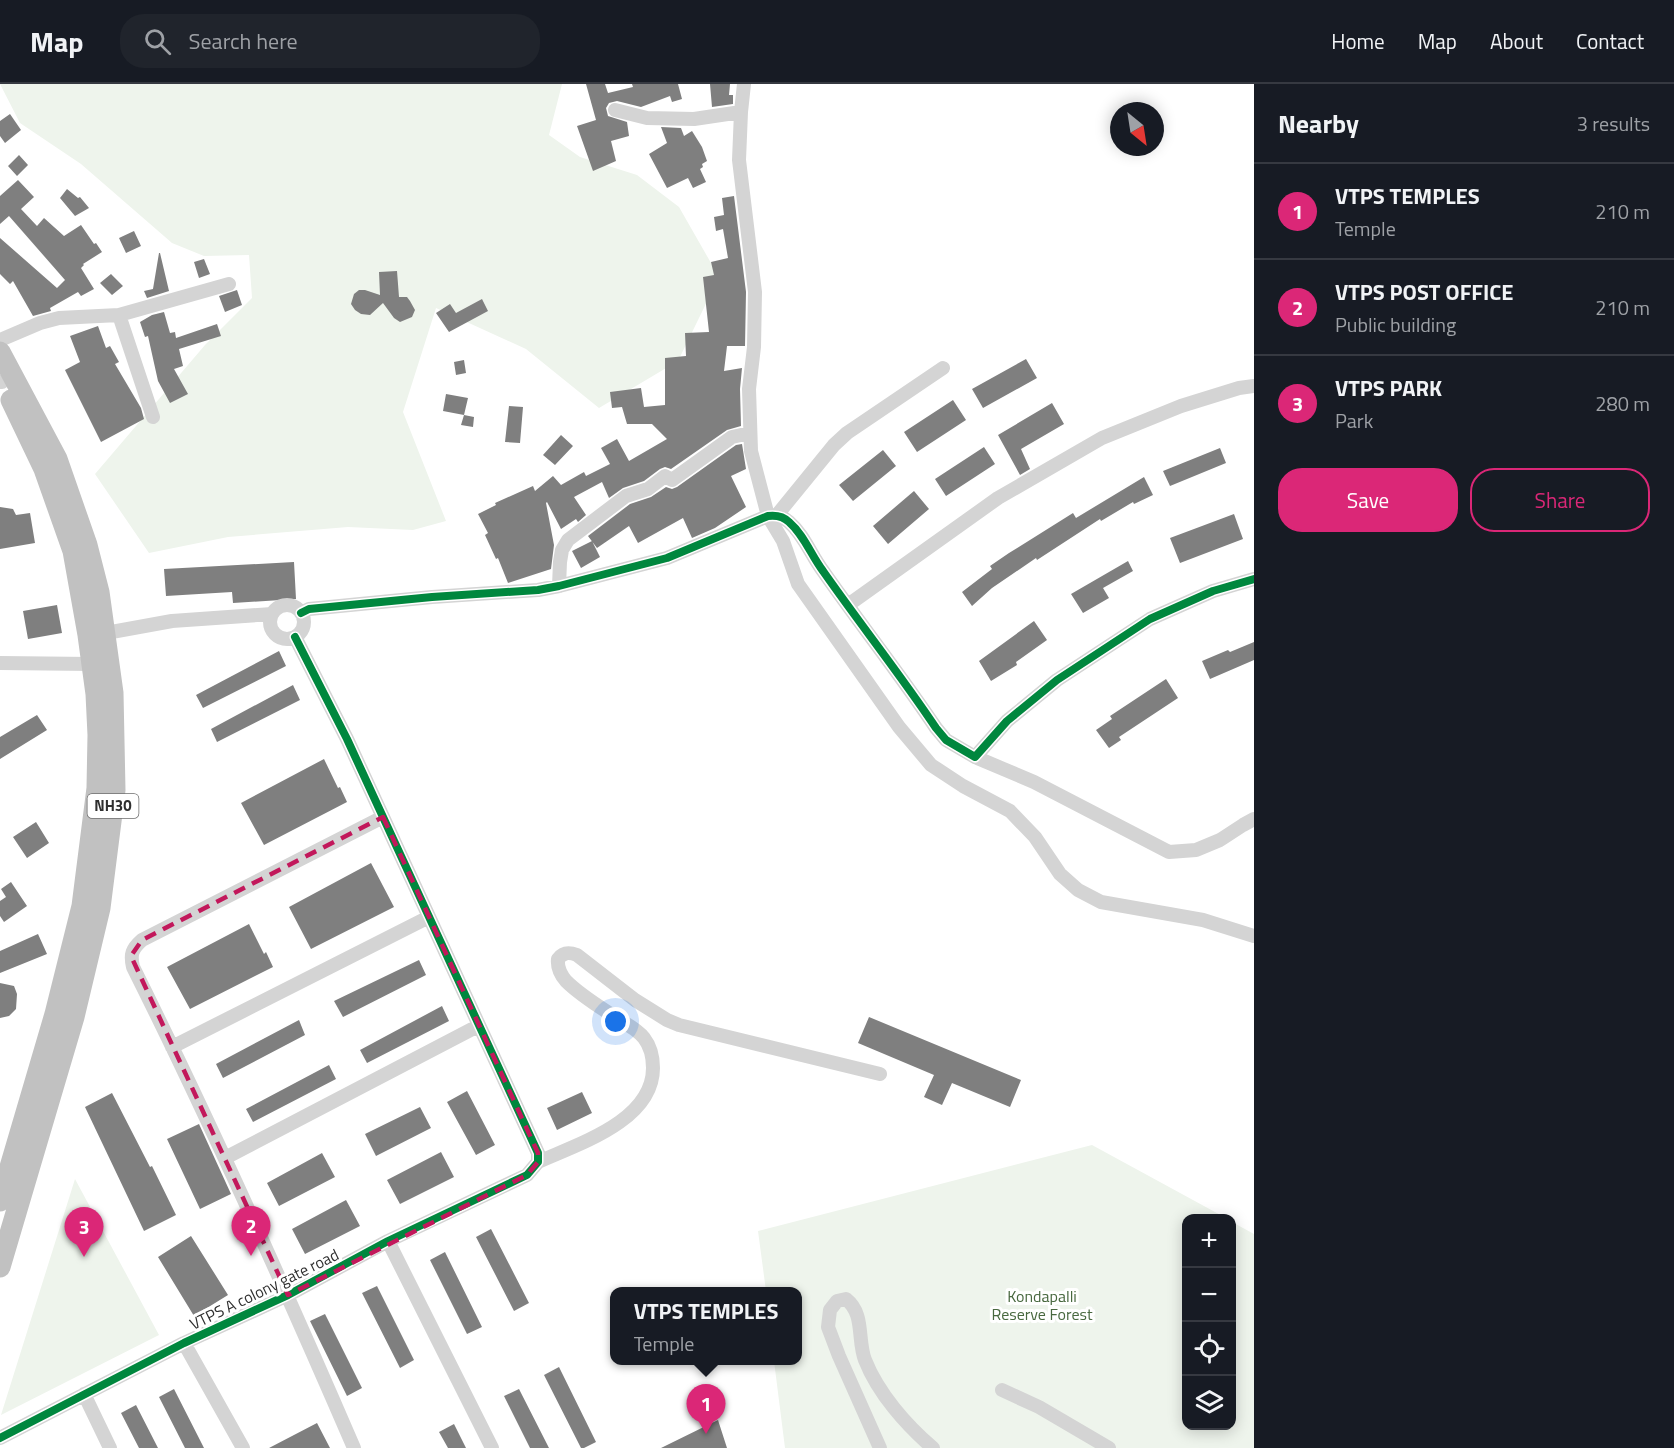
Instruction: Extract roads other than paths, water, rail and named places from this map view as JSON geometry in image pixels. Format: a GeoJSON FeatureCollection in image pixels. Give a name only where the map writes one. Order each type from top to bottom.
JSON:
{"type":"FeatureCollection","features":[{"type":"Feature","properties":{"kind":"highway","name":"NH30"},"geometry":{"type":"LineString","coordinates":[[0,352],[40,442],[44,469],[73,551],[92,664],[98,735],[97,788],[82,906],[55,1014],[0,1201]]}},
{"type":"Feature","properties":{"kind":"highway","name":"NH30"},"geometry":{"type":"LineString","coordinates":[[0,1267],[74,1017],[100,908],[115,790],[113,693],[99,592],[87,545],[57,459],[40,442],[1,380]]}},
{"type":"Feature","properties":{"kind":"street"},"geometry":{"type":"LineString","coordinates":[[744,84],[739,160],[755,292],[754,347],[749,389],[751,451],[798,584],[899,727],[931,765],[963,786],[1010,811],[1035,837],[1060,874],[1078,890],[1101,902],[1203,920],[1254,936]]}},
{"type":"Feature","properties":{"kind":"street"},"geometry":{"type":"LineString","coordinates":[[615,110],[647,118],[694,119],[741,112]]}},
{"type":"Feature","properties":{"kind":"street"},"geometry":{"type":"LineString","coordinates":[[0,340],[40,323],[59,318],[119,315],[229,284]]}},
{"type":"Feature","properties":{"kind":"street"},"geometry":{"type":"LineString","coordinates":[[119,315],[153,417]]}},
{"type":"Feature","properties":{"kind":"street"},"geometry":{"type":"LineString","coordinates":[[301,613],[309,609],[374,602],[538,590],[667,558],[772,515],[847,432],[943,368]]}},
{"type":"Feature","properties":{"kind":"street"},"geometry":{"type":"LineString","coordinates":[[848,605],[998,498],[1102,438],[1181,406],[1239,388],[1254,386]]}},
{"type":"Feature","properties":{"kind":"street"},"geometry":{"type":"LineString","coordinates":[[559,586],[562,550],[568,540],[626,496],[648,489],[665,476],[672,480],[732,437],[750,433]]}},
{"type":"Feature","properties":{"kind":"street"},"geometry":{"type":"LineString","coordinates":[[772,515],[787,520],[798,531],[822,570],[946,740],[975,757],[1034,783],[1169,852],[1197,850],[1220,840],[1254,819]]}},
{"type":"Feature","properties":{"kind":"street"},"geometry":{"type":"LineString","coordinates":[[975,757],[1007,721],[1057,680],[1150,619],[1213,591],[1254,579]]}},
{"type":"Feature","properties":{"kind":"street"},"geometry":{"type":"LineString","coordinates":[[106,633],[172,621],[272,614],[281,606],[286,605],[301,613],[303,625],[295,637],[287,639],[276,635],[270,626],[272,614]]}},
{"type":"Feature","properties":{"kind":"street"},"geometry":{"type":"LineString","coordinates":[[295,637],[347,739],[538,1154],[538,1162]]}},
{"type":"Feature","properties":{"kind":"street"},"geometry":{"type":"LineString","coordinates":[[0,663],[92,664]]}},
{"type":"Feature","properties":{"kind":"street"},"geometry":{"type":"LineString","coordinates":[[354,1448],[288,1295],[133,967],[131,956],[133,948],[161,929],[383,817]]}},
{"type":"Feature","properties":{"kind":"street"},"geometry":{"type":"LineString","coordinates":[[172,1047],[429,917]]}},
{"type":"Feature","properties":{"kind":"street","name":"VTPS A colony gate road"},"geometry":{"type":"LineString","coordinates":[[0,1438],[184,1343],[288,1295],[388,1241],[527,1175],[538,1162],[616,1125],[629,1115],[648,1091],[653,1076],[653,1057],[644,1037],[566,981],[559,971],[558,964],[558,959],[565,954],[577,955],[634,1000],[679,1025],[880,1074]]}},
{"type":"Feature","properties":{"kind":"street"},"geometry":{"type":"LineString","coordinates":[[225,1158],[478,1026]]}},
{"type":"Feature","properties":{"kind":"street"},"geometry":{"type":"LineString","coordinates":[[388,1241],[492,1448]]}},
{"type":"Feature","properties":{"kind":"street"},"geometry":{"type":"LineString","coordinates":[[880,1448],[843,1367],[828,1327],[830,1310],[837,1301],[846,1299],[853,1305],[858,1316],[864,1359],[874,1378],[897,1412],[933,1448]]}},
{"type":"Feature","properties":{"kind":"street"},"geometry":{"type":"LineString","coordinates":[[184,1343],[243,1448]]}},
{"type":"Feature","properties":{"kind":"street"},"geometry":{"type":"LineString","coordinates":[[1002,1390],[1039,1407],[1109,1448]]}},
{"type":"Feature","properties":{"kind":"street"},"geometry":{"type":"LineString","coordinates":[[84,1394],[110,1448]]}},
{"type":"Feature","properties":{"kind":"place","name":"VTPS POST OFFICE"},"geometry":{"type":"Point","coordinates":[251,1256]}},
{"type":"Feature","properties":{"kind":"place","name":"VTPS PARK"},"geometry":{"type":"Point","coordinates":[84,1257]}},
{"type":"Feature","properties":{"kind":"place","name":"VTPS TEMPLES"},"geometry":{"type":"Point","coordinates":[706,1434]}},
{"type":"Feature","properties":{"kind":"park label","name":"Kondapalli Reserve Forest"},"geometry":{"type":"Point","coordinates":[1042,1305]}}]}
